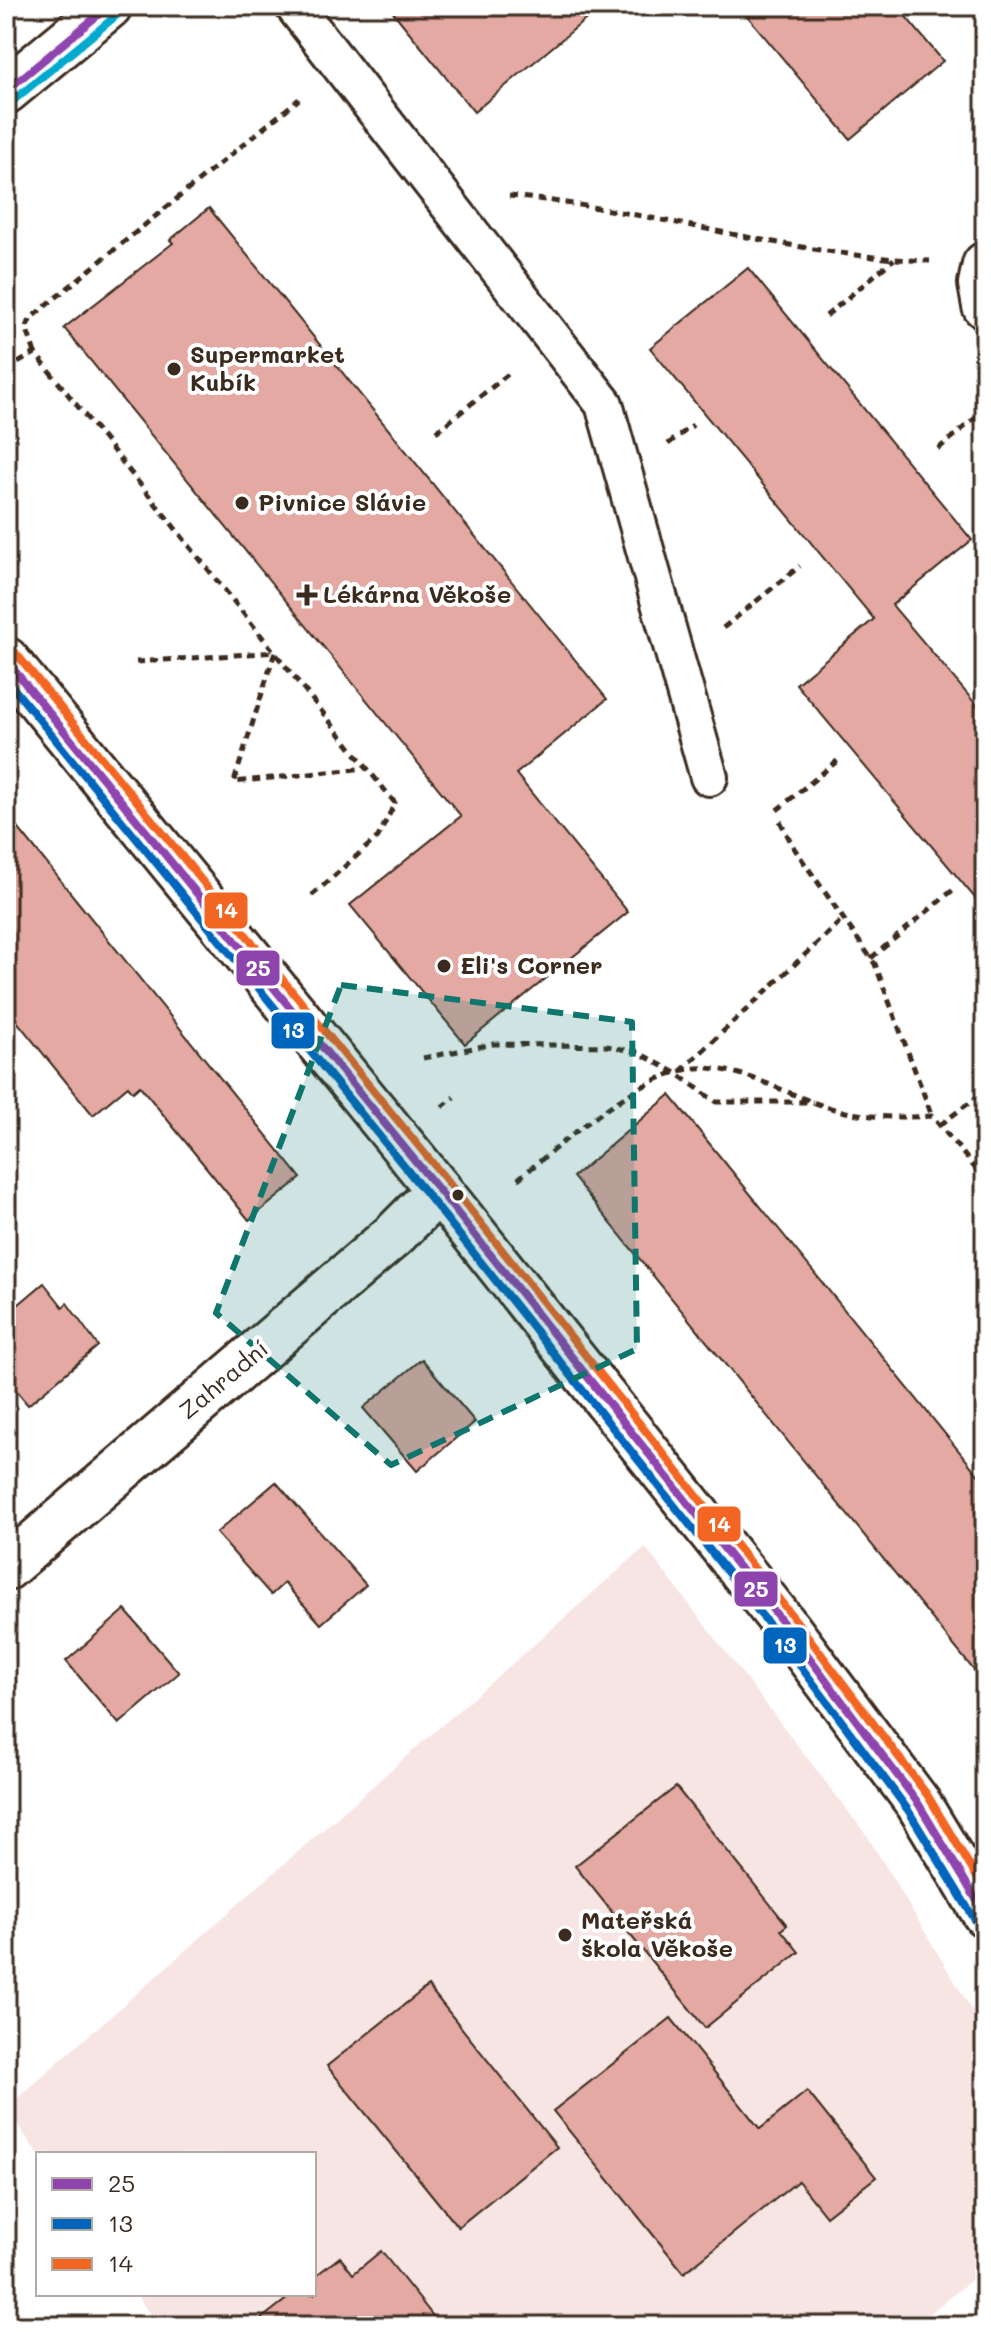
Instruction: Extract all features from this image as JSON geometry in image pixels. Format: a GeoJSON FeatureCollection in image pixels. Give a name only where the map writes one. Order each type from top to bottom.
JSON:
{"type":"FeatureCollection","features":[{"type":"Feature","properties":{"kind":"street"},"geometry":{"type":"LineString","coordinates":[[6,91],[109,6]]}},
{"type":"Feature","properties":{"kind":"street"},"geometry":{"type":"LineString","coordinates":[[985,265],[981,284],[985,306]]}},
{"type":"Feature","properties":{"kind":"street"},"geometry":{"type":"LineString","coordinates":[[6,660],[439,1190],[788,1629],[918,1803],[985,1914]]}},
{"type":"Feature","properties":{"kind":"street","name":"Zahradní"},"geometry":{"type":"LineString","coordinates":[[6,1568],[394,1235],[439,1190]]}},
{"type":"Feature","properties":{"kind":"lane"},"geometry":{"type":"LineString","coordinates":[[294,6],[604,404],[709,777]]}},
{"type":"Feature","properties":{"kind":"path"},"geometry":{"type":"LineString","coordinates":[[970,6],[985,27]]}},
{"type":"Feature","properties":{"kind":"path"},"geometry":{"type":"LineString","coordinates":[[309,898],[378,837],[395,803],[35,353],[26,327],[32,317],[310,90]]}},
{"type":"Feature","properties":{"kind":"path"},"geometry":{"type":"LineString","coordinates":[[436,188],[580,202],[748,236],[934,261]]}},
{"type":"Feature","properties":{"kind":"path"},"geometry":{"type":"LineString","coordinates":[[826,316],[895,258]]}},
{"type":"Feature","properties":{"kind":"path"},"geometry":{"type":"LineString","coordinates":[[436,432],[553,338]]}},
{"type":"Feature","properties":{"kind":"path"},"geometry":{"type":"LineString","coordinates":[[6,370],[35,353]]}},
{"type":"Feature","properties":{"kind":"path"},"geometry":{"type":"LineString","coordinates":[[938,449],[985,410]]}},
{"type":"Feature","properties":{"kind":"path"},"geometry":{"type":"LineString","coordinates":[[660,450],[693,425]]}},
{"type":"Feature","properties":{"kind":"path"},"geometry":{"type":"LineString","coordinates":[[716,634],[800,566]]}},
{"type":"Feature","properties":{"kind":"path"},"geometry":{"type":"LineString","coordinates":[[978,652],[985,646]]}},
{"type":"Feature","properties":{"kind":"path"},"geometry":{"type":"LineString","coordinates":[[136,662],[275,652]]}},
{"type":"Feature","properties":{"kind":"path"},"geometry":{"type":"LineString","coordinates":[[275,652],[234,782],[367,768]]}},
{"type":"Feature","properties":{"kind":"path"},"geometry":{"type":"LineString","coordinates":[[777,810],[842,757]]}},
{"type":"Feature","properties":{"kind":"path"},"geometry":{"type":"LineString","coordinates":[[780,821],[794,848],[871,958],[932,1116],[985,1180]]}},
{"type":"Feature","properties":{"kind":"path"},"geometry":{"type":"LineString","coordinates":[[871,958],[953,890]]}},
{"type":"Feature","properties":{"kind":"path"},"geometry":{"type":"LineString","coordinates":[[678,1074],[843,919]]}},
{"type":"Feature","properties":{"kind":"path"},"geometry":{"type":"LineString","coordinates":[[423,1058],[493,1044],[607,1046],[637,1052],[678,1074],[716,1102],[816,1102]]}},
{"type":"Feature","properties":{"kind":"path"},"geometry":{"type":"LineString","coordinates":[[518,1179],[615,1103],[665,1077],[703,1068],[754,1077],[835,1110],[898,1118],[932,1116]]}},
{"type":"Feature","properties":{"kind":"path"},"geometry":{"type":"LineString","coordinates":[[940,1125],[985,1091]]}},
{"type":"Feature","properties":{"kind":"highlighted area"},"geometry":{"type":"Polygon","coordinates":[[[341,985],[632,1022],[637,1349],[391,1465],[216,1313],[341,985]]]}},
{"type":"Feature","properties":{"kind":"shaded area","name":"Mateřská škola Věkoše"},"geometry":{"type":"Polygon","coordinates":[[[645,1547],[868,1837],[985,2032],[985,2269],[914,2326],[158,2326],[137,2296],[316,2296],[316,2152],[37,2152],[6,2108],[645,1547]]]}},
{"type":"Feature","properties":{"kind":"building"},"geometry":{"type":"Polygon","coordinates":[[[388,6],[602,6],[474,112],[388,6]]]}},
{"type":"Feature","properties":{"kind":"building"},"geometry":{"type":"Polygon","coordinates":[[[739,6],[897,6],[943,61],[850,139],[739,6]]]}},
{"type":"Feature","properties":{"kind":"building"},"geometry":{"type":"Polygon","coordinates":[[[209,208],[607,699],[516,774],[628,912],[465,1044],[350,905],[461,816],[64,328],[173,243],[170,240],[209,208]]]}},
{"type":"Feature","properties":{"kind":"building"},"geometry":{"type":"Polygon","coordinates":[[[748,268],[972,540],[892,605],[985,715],[985,910],[796,684],[874,619],[650,348],[748,268]]]}},
{"type":"Feature","properties":{"kind":"building"},"geometry":{"type":"Polygon","coordinates":[[[6,813],[301,1178],[249,1220],[140,1086],[133,1092],[128,1086],[93,1115],[6,1008],[6,813]]]}},
{"type":"Feature","properties":{"kind":"building"},"geometry":{"type":"Polygon","coordinates":[[[670,1095],[985,1483],[985,1684],[573,1177],[670,1095]]]}},
{"type":"Feature","properties":{"kind":"building"},"geometry":{"type":"Polygon","coordinates":[[[44,1283],[63,1307],[67,1303],[98,1346],[28,1405],[6,1379],[6,1315],[44,1283]]]}},
{"type":"Feature","properties":{"kind":"building"},"geometry":{"type":"Polygon","coordinates":[[[422,1359],[475,1422],[417,1471],[363,1408],[422,1359]]]}},
{"type":"Feature","properties":{"kind":"building"},"geometry":{"type":"Polygon","coordinates":[[[276,1482],[366,1585],[321,1624],[284,1583],[271,1595],[216,1533],[276,1482]]]}},
{"type":"Feature","properties":{"kind":"building"},"geometry":{"type":"Polygon","coordinates":[[[125,1610],[179,1673],[119,1724],[66,1661],[125,1610]]]}},
{"type":"Feature","properties":{"kind":"building"},"geometry":{"type":"Polygon","coordinates":[[[676,1787],[787,1925],[781,1930],[799,1952],[705,2028],[575,1866],[676,1787]]]}},
{"type":"Feature","properties":{"kind":"building"},"geometry":{"type":"Polygon","coordinates":[[[428,1986],[557,2147],[458,2227],[327,2066],[428,1986]]]}},
{"type":"Feature","properties":{"kind":"building"},"geometry":{"type":"Polygon","coordinates":[[[671,2018],[760,2129],[807,2091],[876,2177],[826,2216],[798,2181],[684,2273],[553,2111],[671,2018]]]}},
{"type":"Feature","properties":{"kind":"building"},"geometry":{"type":"Polygon","coordinates":[[[381,2251],[441,2326],[252,2326],[290,2296],[316,2296],[316,2275],[340,2257],[353,2274],[381,2251]]]}},
{"type":"Feature","properties":{"kind":"transit line","name":"25"},"geometry":{"type":"LineString","coordinates":[[6,91],[109,6]]}},
{"type":"Feature","properties":{"kind":"transit line"},"geometry":{"type":"LineString","coordinates":[[14,100],[117,15]]}},
{"type":"Feature","properties":{"kind":"transit line","name":"14"},"geometry":{"type":"LineString","coordinates":[[15,652],[448,1182],[797,1622],[928,1796],[985,1891]]}},
{"type":"Feature","properties":{"kind":"transit line","name":"25"},"geometry":{"type":"LineString","coordinates":[[6,660],[439,1190],[788,1629],[918,1803],[985,1914]]}},
{"type":"Feature","properties":{"kind":"transit line","name":"13"},"geometry":{"type":"LineString","coordinates":[[6,679],[430,1198],[778,1636],[908,1810],[975,1920]]}},
{"type":"Feature","properties":{"kind":"place","name":"Supermarket Kubík"},"geometry":{"type":"Point","coordinates":[174,369]}},
{"type":"Feature","properties":{"kind":"place","name":"Pivnice Slávie"},"geometry":{"type":"Point","coordinates":[242,503]}},
{"type":"Feature","properties":{"kind":"place","name":"Lékárna Věkoše"},"geometry":{"type":"Point","coordinates":[307,595]}},
{"type":"Feature","properties":{"kind":"place","name":"Eli's Corner"},"geometry":{"type":"Point","coordinates":[444,966]}},
{"type":"Feature","properties":{"kind":"place","name":"Mateřská škola Věkoše"},"geometry":{"type":"Point","coordinates":[565,1935]}}]}
